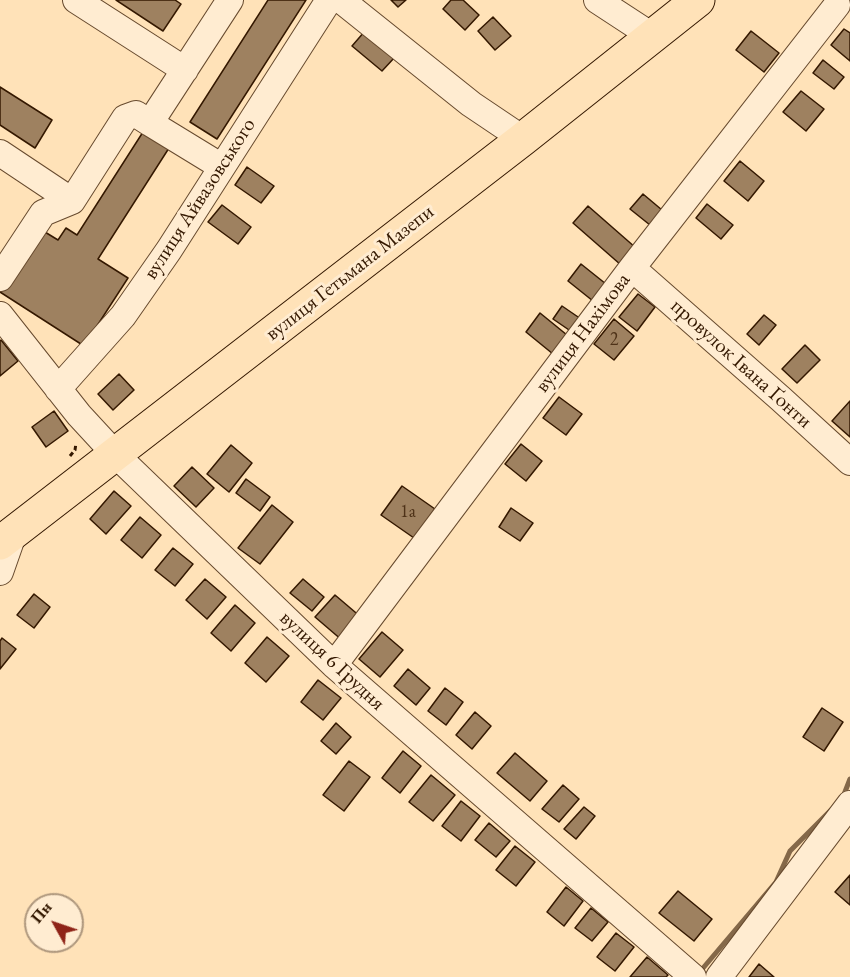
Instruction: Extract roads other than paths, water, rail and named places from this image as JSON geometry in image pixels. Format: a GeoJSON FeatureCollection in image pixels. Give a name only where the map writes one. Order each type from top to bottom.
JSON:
{"type":"FeatureCollection","features":[{"type":"Feature","properties":{"kind":"highway","name":"вулиця Гетьмана Мазепи"},"geometry":{"type":"LineString","coordinates":[[7,538],[523,139],[698,0]]}},
{"type":"Feature","properties":{"kind":"street"},"geometry":{"type":"LineString","coordinates":[[76,0],[185,70]]}},
{"type":"Feature","properties":{"kind":"street"},"geometry":{"type":"LineString","coordinates":[[150,123],[230,0]]}},
{"type":"Feature","properties":{"kind":"street","name":"вулиця Айвазовського"},"geometry":{"type":"LineString","coordinates":[[58,389],[123,316],[169,250],[329,0]]}},
{"type":"Feature","properties":{"kind":"street"},"geometry":{"type":"LineString","coordinates":[[341,0],[471,104],[523,139]]}},
{"type":"Feature","properties":{"kind":"street"},"geometry":{"type":"LineString","coordinates":[[597,0],[652,36]]}},
{"type":"Feature","properties":{"kind":"street","name":"вулиця Нахімова"},"geometry":{"type":"LineString","coordinates":[[334,666],[632,268],[840,7]]}},
{"type":"Feature","properties":{"kind":"street"},"geometry":{"type":"LineString","coordinates":[[0,278],[43,213],[72,201],[125,118],[136,114],[222,167]]}},
{"type":"Feature","properties":{"kind":"street"},"geometry":{"type":"LineString","coordinates":[[0,153],[72,201]]}},
{"type":"Feature","properties":{"kind":"street","name":"провулок Івана Ґонти"},"geometry":{"type":"LineString","coordinates":[[632,268],[850,462]]}},
{"type":"Feature","properties":{"kind":"street","name":"вулиця 6 Грудня"},"geometry":{"type":"LineString","coordinates":[[0,315],[79,415],[115,454],[334,666],[687,971]]}},
{"type":"Feature","properties":{"kind":"street"},"geometry":{"type":"LineString","coordinates":[[0,572],[7,538]]}},
{"type":"Feature","properties":{"kind":"street"},"geometry":{"type":"LineString","coordinates":[[719,977],[850,804]]}},
{"type":"Feature","properties":{"kind":"waterway"},"geometry":{"type":"LineString","coordinates":[[843,797],[850,779]]}},
{"type":"Feature","properties":{"kind":"waterway"},"geometry":{"type":"LineString","coordinates":[[698,974],[776,882],[790,851],[831,810]]}}]}
